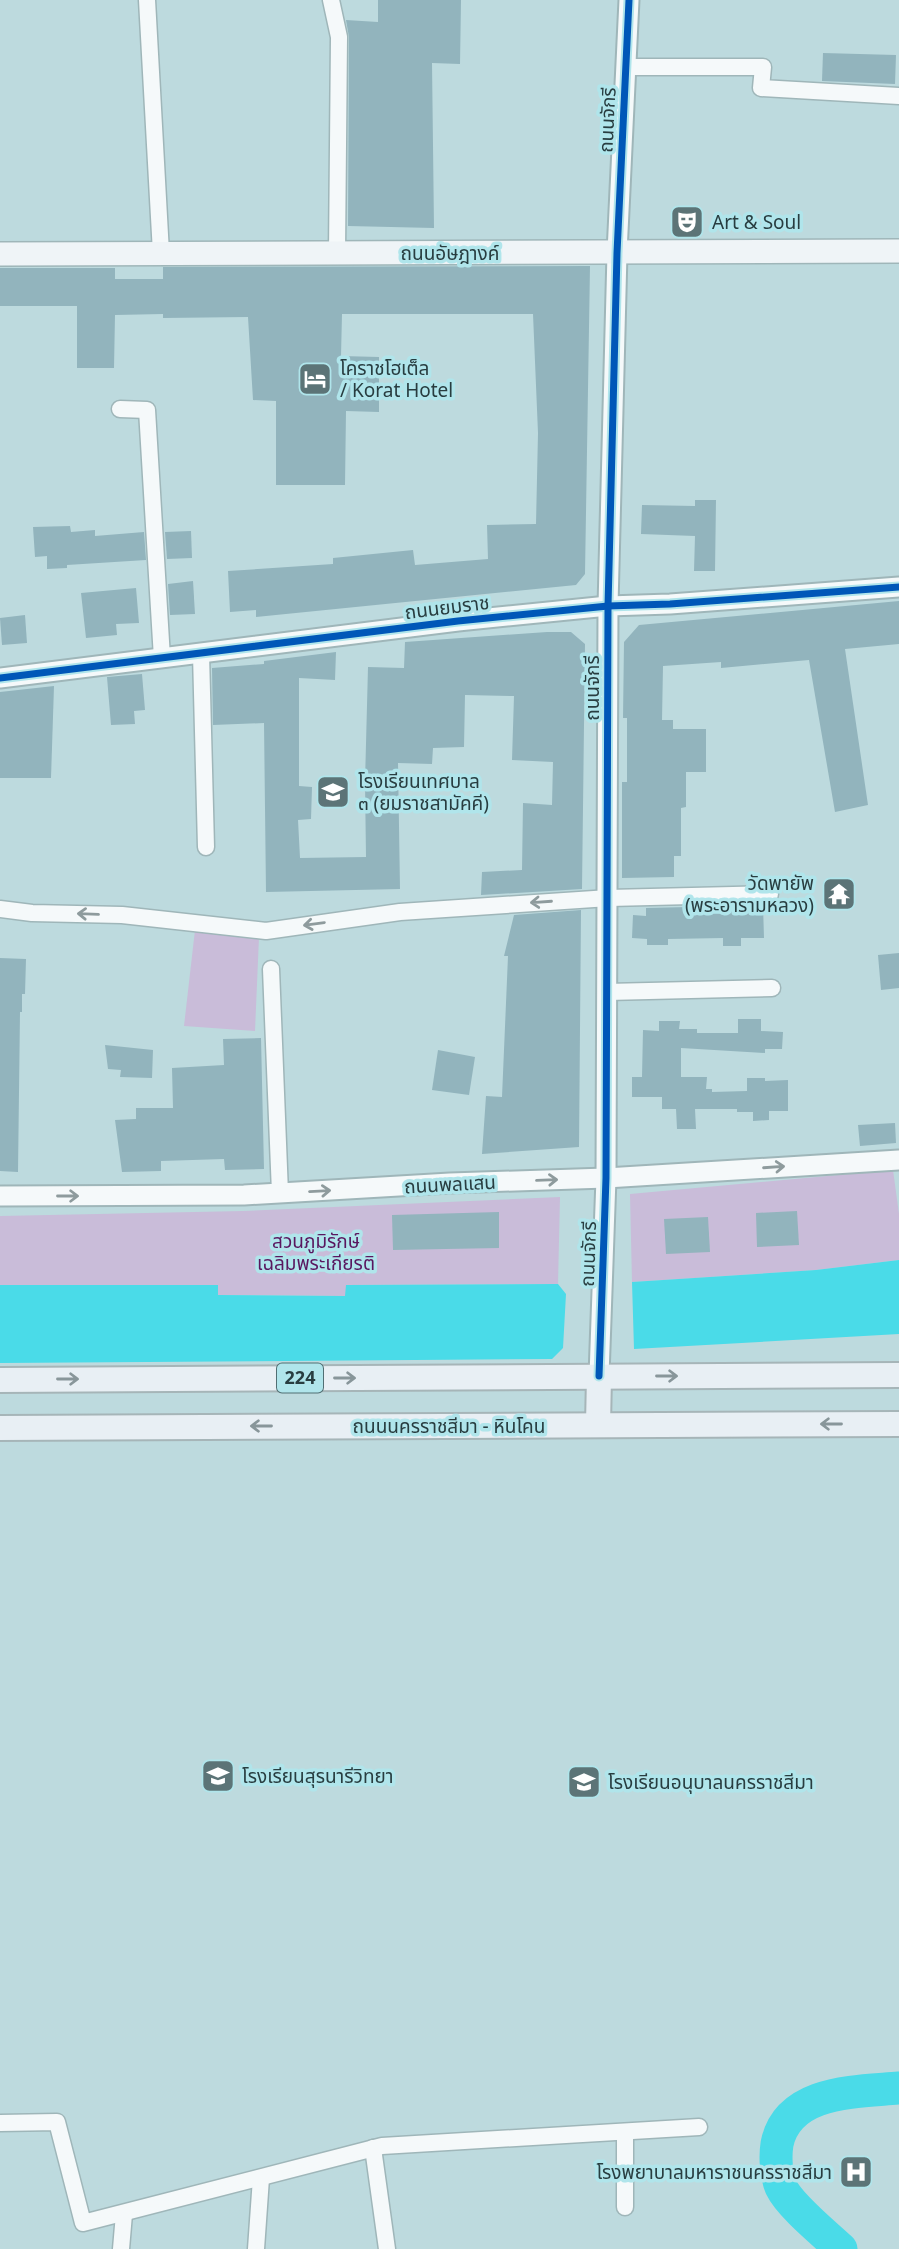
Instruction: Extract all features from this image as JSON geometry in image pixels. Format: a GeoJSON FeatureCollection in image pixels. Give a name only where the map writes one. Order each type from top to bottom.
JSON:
{"type":"FeatureCollection","features":[{"type":"Feature","properties":{"kind":"main road","name":"ถนนอัษฎางค์"},"geometry":{"type":"LineString","coordinates":[[0,254],[899,251]]}},
{"type":"Feature","properties":{"kind":"main road","name":"224"},"geometry":{"type":"LineString","coordinates":[[0,1380],[899,1375]]}},
{"type":"Feature","properties":{"kind":"main road"},"geometry":{"type":"LineString","coordinates":[[598,1425],[599,1376]]}},
{"type":"Feature","properties":{"kind":"main road","name":"ถนนนครราชสีมา - หินโคน"},"geometry":{"type":"LineString","coordinates":[[0,1428],[899,1424]]}},
{"type":"Feature","properties":{"kind":"street"},"geometry":{"type":"LineString","coordinates":[[147,0],[161,253]]}},
{"type":"Feature","properties":{"kind":"street"},"geometry":{"type":"LineString","coordinates":[[331,0],[339,37],[337,252]]}},
{"type":"Feature","properties":{"kind":"street","name":"ถนนจักรี"},"geometry":{"type":"LineString","coordinates":[[599,1376],[606,1178],[608,606],[617,253],[629,0]]}},
{"type":"Feature","properties":{"kind":"street"},"geometry":{"type":"LineString","coordinates":[[626,67],[762,67],[761,88],[899,96]]}},
{"type":"Feature","properties":{"kind":"street"},"geometry":{"type":"LineString","coordinates":[[120,409],[147,410],[162,658]]}},
{"type":"Feature","properties":{"kind":"street","name":"ถนนยมราช"},"geometry":{"type":"LineString","coordinates":[[0,678],[458,621],[608,606],[899,587]]}},
{"type":"Feature","properties":{"kind":"street"},"geometry":{"type":"LineString","coordinates":[[201,654],[205,847]]}},
{"type":"Feature","properties":{"kind":"street"},"geometry":{"type":"LineString","coordinates":[[0,909],[32,913],[122,915],[267,931],[400,912],[609,898],[770,894]]}},
{"type":"Feature","properties":{"kind":"street"},"geometry":{"type":"LineString","coordinates":[[271,969],[280,1193]]}},
{"type":"Feature","properties":{"kind":"street"},"geometry":{"type":"LineString","coordinates":[[607,992],[772,988]]}},
{"type":"Feature","properties":{"kind":"street","name":"ถนนพลแสน"},"geometry":{"type":"LineString","coordinates":[[0,1196],[244,1195],[450,1183],[606,1178],[899,1160]]}},
{"type":"Feature","properties":{"kind":"street"},"geometry":{"type":"LineString","coordinates":[[0,2123],[57,2122],[83,2223],[373,2148],[699,2127]]}},
{"type":"Feature","properties":{"kind":"street"},"geometry":{"type":"LineString","coordinates":[[625,2132],[625,2207]]}},
{"type":"Feature","properties":{"kind":"street"},"geometry":{"type":"LineString","coordinates":[[373,2148],[387,2249]]}},
{"type":"Feature","properties":{"kind":"street"},"geometry":{"type":"LineString","coordinates":[[256,2249],[261,2178]]}},
{"type":"Feature","properties":{"kind":"street"},"geometry":{"type":"LineString","coordinates":[[121,2249],[124,2214]]}},
{"type":"Feature","properties":{"kind":"green space"},"geometry":{"type":"Polygon","coordinates":[[[195,930],[259,937],[255,1031],[184,1026],[195,930]]]}},
{"type":"Feature","properties":{"kind":"green space"},"geometry":{"type":"Polygon","coordinates":[[[893,1170],[899,1214],[899,1260],[816,1270],[632,1282],[630,1194],[893,1170]]]}},
{"type":"Feature","properties":{"kind":"green space","name":"สวนภูมิรักษ์ เฉลิมพระเกียรติ"},"geometry":{"type":"Polygon","coordinates":[[[560,1197],[558,1284],[346,1285],[346,1296],[217,1295],[217,1285],[0,1285],[0,1216],[243,1211],[560,1197]]]}},
{"type":"Feature","properties":{"kind":"water"},"geometry":{"type":"Polygon","coordinates":[[[899,1260],[899,1334],[634,1349],[632,1282],[816,1270],[899,1260]]]}},
{"type":"Feature","properties":{"kind":"water"},"geometry":{"type":"Polygon","coordinates":[[[558,1284],[566,1294],[563,1348],[552,1359],[0,1363],[0,1285],[218,1285],[218,1295],[345,1296],[346,1285],[558,1284]]]}},
{"type":"Feature","properties":{"kind":"building"},"geometry":{"type":"Polygon","coordinates":[[[378,0],[461,0],[460,64],[432,63],[434,228],[348,226],[349,37],[346,20],[378,22],[378,0]]]}},
{"type":"Feature","properties":{"kind":"building"},"geometry":{"type":"Polygon","coordinates":[[[823,53],[896,55],[895,84],[822,81],[823,53]]]}},
{"type":"Feature","properties":{"kind":"building"},"geometry":{"type":"Polygon","coordinates":[[[590,266],[585,574],[576,585],[256,617],[256,610],[230,612],[228,571],[333,564],[333,558],[413,550],[415,565],[488,559],[487,525],[536,524],[538,433],[533,314],[342,314],[341,356],[379,357],[379,412],[346,411],[345,485],[276,485],[276,401],[253,400],[248,317],[163,318],[163,314],[115,315],[114,368],[77,368],[77,306],[0,306],[0,268],[115,268],[115,279],[163,279],[163,267],[590,266]]]}},
{"type":"Feature","properties":{"kind":"building"},"geometry":{"type":"Polygon","coordinates":[[[695,500],[716,500],[715,571],[694,571],[695,536],[641,534],[642,505],[695,506],[695,500]]]}},
{"type":"Feature","properties":{"kind":"building"},"geometry":{"type":"Polygon","coordinates":[[[70,526],[71,532],[95,530],[95,536],[144,532],[146,560],[67,565],[67,568],[47,569],[47,556],[35,557],[33,527],[70,526]]]}},
{"type":"Feature","properties":{"kind":"building"},"geometry":{"type":"Polygon","coordinates":[[[191,531],[192,558],[167,559],[165,532],[191,531]]]}},
{"type":"Feature","properties":{"kind":"building"},"geometry":{"type":"Polygon","coordinates":[[[193,581],[195,614],[170,615],[168,584],[193,581]]]}},
{"type":"Feature","properties":{"kind":"building"},"geometry":{"type":"Polygon","coordinates":[[[136,588],[139,623],[116,624],[117,635],[86,638],[81,593],[136,588]]]}},
{"type":"Feature","properties":{"kind":"building"},"geometry":{"type":"Polygon","coordinates":[[[899,601],[899,644],[845,649],[868,805],[835,812],[809,660],[721,668],[721,662],[663,666],[662,720],[673,720],[673,729],[706,729],[706,772],[686,772],[686,807],[681,808],[681,856],[674,856],[674,877],[622,878],[622,782],[627,782],[627,718],[623,718],[624,642],[639,625],[899,601]]]}},
{"type":"Feature","properties":{"kind":"building"},"geometry":{"type":"Polygon","coordinates":[[[25,615],[27,643],[2,645],[0,618],[25,615]]]}},
{"type":"Feature","properties":{"kind":"building"},"geometry":{"type":"Polygon","coordinates":[[[571,632],[585,644],[582,889],[481,895],[482,872],[522,870],[523,803],[552,805],[553,762],[512,760],[514,696],[465,695],[464,747],[433,748],[432,764],[398,763],[400,889],[266,892],[264,723],[213,725],[212,668],[264,664],[264,661],[336,652],[335,680],[299,678],[299,786],[312,787],[311,819],[298,820],[300,858],[366,857],[368,667],[404,668],[405,642],[571,632]]]}},
{"type":"Feature","properties":{"kind":"building"},"geometry":{"type":"Polygon","coordinates":[[[142,674],[145,710],[134,711],[135,724],[111,725],[107,677],[142,674]]]}},
{"type":"Feature","properties":{"kind":"building"},"geometry":{"type":"Polygon","coordinates":[[[54,686],[51,778],[0,778],[0,692],[54,686]]]}},
{"type":"Feature","properties":{"kind":"building"},"geometry":{"type":"Polygon","coordinates":[[[763,905],[764,938],[741,938],[741,946],[723,946],[723,938],[668,939],[668,945],[647,945],[647,939],[632,938],[633,915],[646,916],[646,908],[689,907],[689,912],[724,913],[724,906],[763,905]]]}},
{"type":"Feature","properties":{"kind":"building"},"geometry":{"type":"Polygon","coordinates":[[[581,910],[579,1147],[482,1154],[486,1096],[502,1097],[508,956],[504,956],[514,915],[581,910]]]}},
{"type":"Feature","properties":{"kind":"building"},"geometry":{"type":"Polygon","coordinates":[[[899,953],[899,988],[881,990],[878,955],[899,953]]]}},
{"type":"Feature","properties":{"kind":"building"},"geometry":{"type":"Polygon","coordinates":[[[0,958],[26,959],[25,994],[22,994],[20,1012],[18,1172],[0,1171],[0,958]]]}},
{"type":"Feature","properties":{"kind":"building"},"geometry":{"type":"Polygon","coordinates":[[[738,1019],[761,1019],[761,1031],[783,1032],[782,1049],[765,1049],[765,1053],[681,1048],[681,1077],[707,1077],[706,1089],[712,1089],[712,1092],[747,1091],[747,1078],[765,1078],[765,1081],[788,1080],[788,1111],[769,1111],[769,1120],[753,1121],[753,1112],[737,1112],[737,1109],[695,1109],[696,1129],[677,1129],[676,1109],[662,1109],[662,1097],[632,1097],[632,1077],[642,1077],[643,1030],[659,1031],[659,1021],[680,1021],[679,1029],[697,1029],[697,1033],[738,1033],[738,1019]]]}},
{"type":"Feature","properties":{"kind":"building"},"geometry":{"type":"Polygon","coordinates":[[[261,1038],[264,1169],[225,1170],[224,1159],[161,1161],[161,1171],[122,1172],[115,1120],[136,1119],[136,1108],[173,1108],[172,1068],[224,1065],[223,1039],[261,1038]]]}},
{"type":"Feature","properties":{"kind":"building"},"geometry":{"type":"Polygon","coordinates":[[[105,1045],[153,1050],[152,1078],[120,1077],[121,1070],[108,1069],[105,1045]]]}},
{"type":"Feature","properties":{"kind":"building"},"geometry":{"type":"Polygon","coordinates":[[[438,1050],[475,1057],[469,1095],[432,1090],[438,1050]]]}},
{"type":"Feature","properties":{"kind":"building"},"geometry":{"type":"Polygon","coordinates":[[[895,1123],[896,1143],[860,1146],[858,1125],[895,1123]]]}},
{"type":"Feature","properties":{"kind":"building"},"geometry":{"type":"Polygon","coordinates":[[[797,1211],[799,1245],[757,1247],[756,1213],[797,1211]]]}},
{"type":"Feature","properties":{"kind":"building"},"geometry":{"type":"Polygon","coordinates":[[[499,1212],[499,1248],[393,1250],[392,1215],[499,1212]]]}},
{"type":"Feature","properties":{"kind":"building"},"geometry":{"type":"Polygon","coordinates":[[[708,1217],[710,1252],[666,1254],[664,1219],[708,1217]]]}},
{"type":"Feature","properties":{"kind":"waterway"},"geometry":{"type":"LineString","coordinates":[[841,2249],[800,2211],[781,2187],[777,2172],[777,2144],[784,2126],[795,2113],[809,2104],[844,2093],[899,2088]]}},
{"type":"Feature","properties":{"kind":"cycle path"},"geometry":{"type":"LineString","coordinates":[[599,1376],[606,1178],[608,606],[617,253],[629,0]]}},
{"type":"Feature","properties":{"kind":"cycle path"},"geometry":{"type":"LineString","coordinates":[[0,678],[458,621],[608,606],[899,587]]}},
{"type":"Feature","properties":{"kind":"place","name":"Art & Soul"},"geometry":{"type":"Point","coordinates":[687,222]}},
{"type":"Feature","properties":{"kind":"place","name":"โคราชโฮเต็ล / Korat Hotel"},"geometry":{"type":"Point","coordinates":[315,379]}},
{"type":"Feature","properties":{"kind":"place","name":"โรงเรียนเทศบาล ๓ (ยมราชสามัคคี)"},"geometry":{"type":"Point","coordinates":[333,792]}},
{"type":"Feature","properties":{"kind":"place","name":"วัดพายัพ (พระอารามหลวง)"},"geometry":{"type":"Point","coordinates":[839,894]}},
{"type":"Feature","properties":{"kind":"place","name":"โรงเรียนสุรนารีวิทยา"},"geometry":{"type":"Point","coordinates":[218,1776]}},
{"type":"Feature","properties":{"kind":"place","name":"โรงเรียนอนุบาลนครราชสีมา"},"geometry":{"type":"Point","coordinates":[584,1782]}},
{"type":"Feature","properties":{"kind":"place","name":"โรงพยาบาลมหาราชนครราชสีมา"},"geometry":{"type":"Point","coordinates":[856,2172]}}]}
